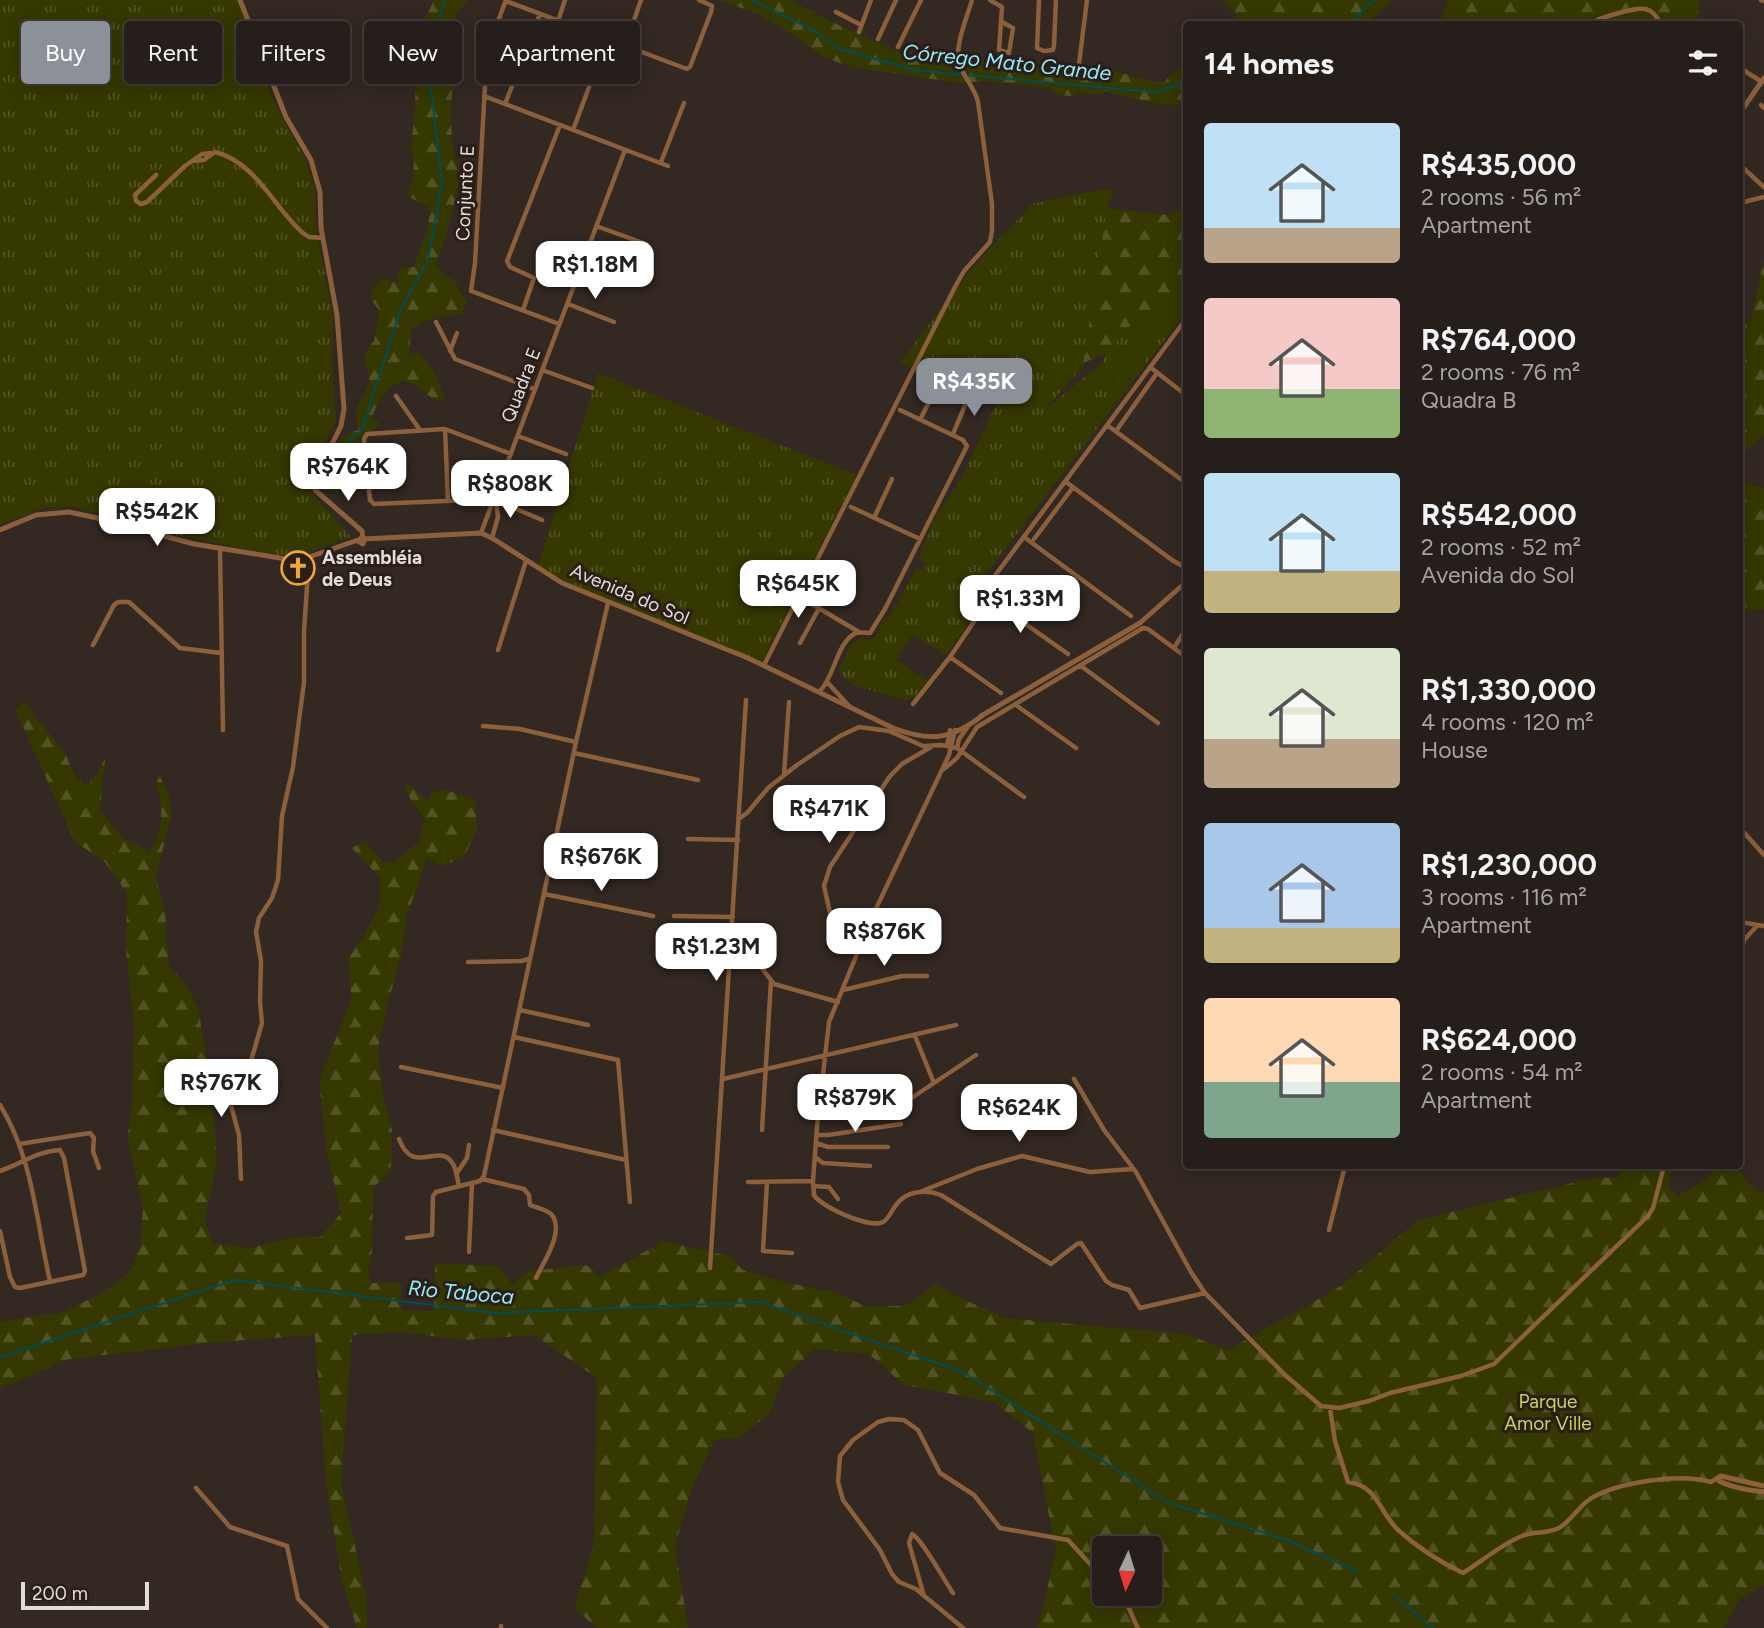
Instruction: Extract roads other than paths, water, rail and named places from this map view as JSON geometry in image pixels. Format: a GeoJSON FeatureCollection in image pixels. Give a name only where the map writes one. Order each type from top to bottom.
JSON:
{"type":"FeatureCollection","features":[{"type":"Feature","properties":{"kind":"street"},"geometry":{"type":"LineString","coordinates":[[240,0],[286,117],[311,160],[317,178],[323,238],[337,315],[344,409],[341,426],[326,452],[314,485],[318,495],[362,531],[362,541]]}},
{"type":"Feature","properties":{"kind":"street"},"geometry":{"type":"LineString","coordinates":[[506,1],[558,21],[565,0]]}},
{"type":"Feature","properties":{"kind":"street"},"geometry":{"type":"LineString","coordinates":[[634,21],[641,0]]}},
{"type":"Feature","properties":{"kind":"street"},"geometry":{"type":"LineString","coordinates":[[640,52],[687,69],[711,12],[712,6],[699,0]]}},
{"type":"Feature","properties":{"kind":"street"},"geometry":{"type":"LineString","coordinates":[[859,32],[871,0]]}},
{"type":"Feature","properties":{"kind":"street"},"geometry":{"type":"LineString","coordinates":[[878,39],[896,0]]}},
{"type":"Feature","properties":{"kind":"street"},"geometry":{"type":"LineString","coordinates":[[898,47],[921,0]]}},
{"type":"Feature","properties":{"kind":"street"},"geometry":{"type":"LineString","coordinates":[[764,665],[955,287],[964,271],[990,242],[993,225],[992,204],[978,102],[975,90],[959,62],[972,0]]}},
{"type":"Feature","properties":{"kind":"street"},"geometry":{"type":"LineString","coordinates":[[990,0],[1001,5],[999,50],[1009,53],[1013,28],[1002,22]]}},
{"type":"Feature","properties":{"kind":"street"},"geometry":{"type":"LineString","coordinates":[[1039,0],[1037,48],[1044,51],[1053,50],[1056,0]]}},
{"type":"Feature","properties":{"kind":"street"},"geometry":{"type":"LineString","coordinates":[[1079,64],[1087,0]]}},
{"type":"Feature","properties":{"kind":"street","name":"Conjunto E"},"geometry":{"type":"LineString","coordinates":[[506,1],[487,51],[475,263],[471,291],[523,310]]}},
{"type":"Feature","properties":{"kind":"street"},"geometry":{"type":"LineString","coordinates":[[1596,21],[1641,8],[1652,13],[1659,21]]}},
{"type":"Feature","properties":{"kind":"street"},"geometry":{"type":"LineString","coordinates":[[836,12],[861,25]]}},
{"type":"Feature","properties":{"kind":"street"},"geometry":{"type":"LineString","coordinates":[[505,104],[540,14]]}},
{"type":"Feature","properties":{"kind":"street"},"geometry":{"type":"LineString","coordinates":[[1743,70],[1763,80],[1743,108]]}},
{"type":"Feature","properties":{"kind":"street"},"geometry":{"type":"LineString","coordinates":[[573,130],[590,84]]}},
{"type":"Feature","properties":{"kind":"street"},"geometry":{"type":"LineString","coordinates":[[484,96],[668,166]]}},
{"type":"Feature","properties":{"kind":"street"},"geometry":{"type":"LineString","coordinates":[[661,162],[684,103]]}},
{"type":"Feature","properties":{"kind":"street"},"geometry":{"type":"LineString","coordinates":[[559,324],[523,310],[534,278],[510,267],[507,261],[560,125]]}},
{"type":"Feature","properties":{"kind":"street","name":"Quadra E"},"geometry":{"type":"LineString","coordinates":[[495,498],[625,150]]}},
{"type":"Feature","properties":{"kind":"street"},"geometry":{"type":"LineString","coordinates":[[156,175],[135,195],[136,201],[141,204],[147,202],[192,161],[204,160],[212,153],[228,156],[253,177],[303,233],[309,237],[323,238]]}},
{"type":"Feature","properties":{"kind":"street"},"geometry":{"type":"LineString","coordinates":[[1743,167],[1764,187]]}},
{"type":"Feature","properties":{"kind":"street"},"geometry":{"type":"LineString","coordinates":[[1743,202],[1764,197]]}},
{"type":"Feature","properties":{"kind":"street"},"geometry":{"type":"LineString","coordinates":[[596,226],[646,244]]}},
{"type":"Feature","properties":{"kind":"street"},"geometry":{"type":"LineString","coordinates":[[568,304],[614,322]]}},
{"type":"Feature","properties":{"kind":"street"},"geometry":{"type":"LineString","coordinates":[[436,322],[449,352],[455,359],[534,389]]}},
{"type":"Feature","properties":{"kind":"street"},"geometry":{"type":"LineString","coordinates":[[1068,654],[986,596],[985,589],[1183,323]]}},
{"type":"Feature","properties":{"kind":"street"},"geometry":{"type":"LineString","coordinates":[[449,352],[457,333]]}},
{"type":"Feature","properties":{"kind":"street"},"geometry":{"type":"LineString","coordinates":[[1150,368],[1183,393]]}},
{"type":"Feature","properties":{"kind":"street"},"geometry":{"type":"LineString","coordinates":[[542,370],[592,388]]}},
{"type":"Feature","properties":{"kind":"street"},"geometry":{"type":"LineString","coordinates":[[1116,431],[1157,373]]}},
{"type":"Feature","properties":{"kind":"street"},"geometry":{"type":"LineString","coordinates":[[921,418],[939,382]]}},
{"type":"Feature","properties":{"kind":"street"},"geometry":{"type":"LineString","coordinates":[[953,434],[971,391]]}},
{"type":"Feature","properties":{"kind":"street"},"geometry":{"type":"LineString","coordinates":[[396,396],[421,430]]}},
{"type":"Feature","properties":{"kind":"street"},"geometry":{"type":"LineString","coordinates":[[1124,402],[1132,407]]}},
{"type":"Feature","properties":{"kind":"street"},"geometry":{"type":"LineString","coordinates":[[819,569],[805,596],[807,603],[859,632],[868,633],[873,629],[967,446],[965,441],[953,434],[900,410]]}},
{"type":"Feature","properties":{"kind":"street"},"geometry":{"type":"LineString","coordinates":[[1107,425],[1183,481]]}},
{"type":"Feature","properties":{"kind":"street"},"geometry":{"type":"LineString","coordinates":[[445,429],[448,500]]}},
{"type":"Feature","properties":{"kind":"street"},"geometry":{"type":"LineString","coordinates":[[510,454],[445,429],[365,436],[370,500],[374,504],[495,498],[542,520]]}},
{"type":"Feature","properties":{"kind":"street"},"geometry":{"type":"LineString","coordinates":[[517,436],[566,454]]}},
{"type":"Feature","properties":{"kind":"street"},"geometry":{"type":"LineString","coordinates":[[874,518],[892,479]]}},
{"type":"Feature","properties":{"kind":"street"},"geometry":{"type":"LineString","coordinates":[[1066,482],[1183,566]]}},
{"type":"Feature","properties":{"kind":"street"},"geometry":{"type":"LineString","coordinates":[[1034,538],[1071,490]]}},
{"type":"Feature","properties":{"kind":"street"},"geometry":{"type":"LineString","coordinates":[[481,534],[495,498]]}},
{"type":"Feature","properties":{"kind":"street"},"geometry":{"type":"LineString","coordinates":[[492,538],[498,517],[495,498]]}},
{"type":"Feature","properties":{"kind":"street"},"geometry":{"type":"LineString","coordinates":[[851,507],[920,540]]}},
{"type":"Feature","properties":{"kind":"street"},"geometry":{"type":"LineString","coordinates":[[1044,508],[1053,514]]}},
{"type":"Feature","properties":{"kind":"street","name":"Avenida do Sol"},"geometry":{"type":"LineString","coordinates":[[0,530],[36,515],[69,512],[220,549],[274,559],[309,557],[375,539],[481,534],[492,538],[562,583],[764,665],[908,734],[953,732],[969,726],[983,715]]}},
{"type":"Feature","properties":{"kind":"street"},"geometry":{"type":"LineString","coordinates":[[1024,537],[1131,616]]}},
{"type":"Feature","properties":{"kind":"street"},"geometry":{"type":"LineString","coordinates":[[220,549],[223,730]]}},
{"type":"Feature","properties":{"kind":"street"},"geometry":{"type":"LineString","coordinates":[[241,1180],[239,1135],[229,1102],[248,1071],[262,1023],[261,961],[256,932],[259,918],[272,898],[278,880],[282,816],[295,754],[304,682],[309,557]]}},
{"type":"Feature","properties":{"kind":"street"},"geometry":{"type":"LineString","coordinates":[[499,650],[526,561]]}},
{"type":"Feature","properties":{"kind":"street","name":"Avenida do Sol"},"geometry":{"type":"LineString","coordinates":[[953,732],[1146,619],[1183,585]]}},
{"type":"Feature","properties":{"kind":"street"},"geometry":{"type":"LineString","coordinates":[[913,704],[950,657],[990,598]]}},
{"type":"Feature","properties":{"kind":"street"},"geometry":{"type":"LineString","coordinates":[[93,645],[114,605],[118,602],[129,602],[180,648],[221,653]]}},
{"type":"Feature","properties":{"kind":"street"},"geometry":{"type":"LineString","coordinates":[[482,1179],[608,603]]}},
{"type":"Feature","properties":{"kind":"street"},"geometry":{"type":"LineString","coordinates":[[800,643],[818,610]]}},
{"type":"Feature","properties":{"kind":"street"},"geometry":{"type":"LineString","coordinates":[[1133,1169],[1090,1172],[1022,1156],[977,1169],[902,1199],[883,1223],[866,1223],[824,1205],[815,1198],[813,1185],[829,1025],[892,873],[949,755],[977,727],[1143,628],[1183,655]]}},
{"type":"Feature","properties":{"kind":"street"},"geometry":{"type":"LineString","coordinates":[[820,691],[828,683],[844,647],[852,636],[859,632]]}},
{"type":"Feature","properties":{"kind":"street"},"geometry":{"type":"LineString","coordinates":[[1174,648],[1183,634]]}},
{"type":"Feature","properties":{"kind":"street"},"geometry":{"type":"LineString","coordinates":[[950,657],[1000,694]]}},
{"type":"Feature","properties":{"kind":"street"},"geometry":{"type":"LineString","coordinates":[[1081,666],[1158,723]]}},
{"type":"Feature","properties":{"kind":"street"},"geometry":{"type":"LineString","coordinates":[[828,683],[850,707]]}},
{"type":"Feature","properties":{"kind":"street"},"geometry":{"type":"LineString","coordinates":[[710,1268],[746,700]]}},
{"type":"Feature","properties":{"kind":"street"},"geometry":{"type":"LineString","coordinates":[[784,775],[789,702]]}},
{"type":"Feature","properties":{"kind":"street"},"geometry":{"type":"LineString","coordinates":[[1016,705],[1076,748]]}},
{"type":"Feature","properties":{"kind":"street"},"geometry":{"type":"LineString","coordinates":[[483,726],[520,729],[576,742]]}},
{"type":"Feature","properties":{"kind":"street"},"geometry":{"type":"LineString","coordinates":[[955,748],[969,726]]}},
{"type":"Feature","properties":{"kind":"street"},"geometry":{"type":"LineString","coordinates":[[740,818],[784,775],[840,736],[859,727],[889,731],[919,745],[955,748],[1024,797]]}},
{"type":"Feature","properties":{"kind":"street"},"geometry":{"type":"LineString","coordinates":[[953,732],[956,760]]}},
{"type":"Feature","properties":{"kind":"street"},"geometry":{"type":"LineString","coordinates":[[953,732],[958,740]]}},
{"type":"Feature","properties":{"kind":"street"},"geometry":{"type":"LineString","coordinates":[[860,945],[835,941],[829,937],[832,922],[824,894],[827,874],[842,846],[890,776],[902,764],[932,747]]}},
{"type":"Feature","properties":{"kind":"street"},"geometry":{"type":"LineString","coordinates":[[574,753],[698,780]]}},
{"type":"Feature","properties":{"kind":"street"},"geometry":{"type":"LineString","coordinates":[[949,755],[956,760]]}},
{"type":"Feature","properties":{"kind":"street"},"geometry":{"type":"LineString","coordinates":[[942,770],[956,760]]}},
{"type":"Feature","properties":{"kind":"street"},"geometry":{"type":"LineString","coordinates":[[1743,831],[1764,855]]}},
{"type":"Feature","properties":{"kind":"street"},"geometry":{"type":"LineString","coordinates":[[688,839],[738,840]]}},
{"type":"Feature","properties":{"kind":"street"},"geometry":{"type":"LineString","coordinates":[[544,894],[653,916]]}},
{"type":"Feature","properties":{"kind":"street"},"geometry":{"type":"LineString","coordinates":[[674,916],[733,917]]}},
{"type":"Feature","properties":{"kind":"street"},"geometry":{"type":"LineString","coordinates":[[1743,923],[1756,927],[1764,926]]}},
{"type":"Feature","properties":{"kind":"street"},"geometry":{"type":"LineString","coordinates":[[1743,945],[1756,927]]}},
{"type":"Feature","properties":{"kind":"street"},"geometry":{"type":"LineString","coordinates":[[671,938],[732,939],[747,949],[771,981],[783,988],[838,1002]]}},
{"type":"Feature","properties":{"kind":"street"},"geometry":{"type":"LineString","coordinates":[[699,957],[730,957]]}},
{"type":"Feature","properties":{"kind":"street"},"geometry":{"type":"LineString","coordinates":[[468,962],[530,959]]}},
{"type":"Feature","properties":{"kind":"street"},"geometry":{"type":"LineString","coordinates":[[843,990],[902,976],[927,976]]}},
{"type":"Feature","properties":{"kind":"street"},"geometry":{"type":"LineString","coordinates":[[762,1130],[771,981]]}},
{"type":"Feature","properties":{"kind":"street"},"geometry":{"type":"LineString","coordinates":[[520,1010],[588,1026]]}},
{"type":"Feature","properties":{"kind":"street"},"geometry":{"type":"LineString","coordinates":[[723,1079],[956,1025]]}},
{"type":"Feature","properties":{"kind":"street"},"geometry":{"type":"LineString","coordinates":[[915,1036],[934,1083]]}},
{"type":"Feature","properties":{"kind":"street"},"geometry":{"type":"LineString","coordinates":[[514,1037],[618,1060],[630,1202]]}},
{"type":"Feature","properties":{"kind":"street"},"geometry":{"type":"LineString","coordinates":[[901,1105],[976,1055]]}},
{"type":"Feature","properties":{"kind":"street"},"geometry":{"type":"LineString","coordinates":[[401,1067],[503,1088]]}},
{"type":"Feature","properties":{"kind":"street"},"geometry":{"type":"LineString","coordinates":[[1074,1079],[1104,1130],[1133,1169],[1205,1293],[1299,1388],[1321,1406],[1330,1408],[1369,1401],[1479,1371],[1494,1364],[1648,1216],[1653,1208],[1663,1169]]}},
{"type":"Feature","properties":{"kind":"street"},"geometry":{"type":"LineString","coordinates":[[0,1105],[25,1158],[50,1281]]}},
{"type":"Feature","properties":{"kind":"street"},"geometry":{"type":"LineString","coordinates":[[817,1135],[901,1124]]}},
{"type":"Feature","properties":{"kind":"street"},"geometry":{"type":"LineString","coordinates":[[493,1130],[626,1160]]}},
{"type":"Feature","properties":{"kind":"street"},"geometry":{"type":"LineString","coordinates":[[19,1144],[90,1133],[94,1138],[93,1152],[99,1168]]}},
{"type":"Feature","properties":{"kind":"street"},"geometry":{"type":"LineString","coordinates":[[399,1139],[407,1153],[414,1158],[438,1154],[445,1156],[453,1163],[459,1186]]}},
{"type":"Feature","properties":{"kind":"street"},"geometry":{"type":"LineString","coordinates":[[816,1143],[828,1147],[888,1147]]}},
{"type":"Feature","properties":{"kind":"street"},"geometry":{"type":"LineString","coordinates":[[457,1173],[464,1163],[469,1145]]}},
{"type":"Feature","properties":{"kind":"street"},"geometry":{"type":"LineString","coordinates":[[0,1171],[18,1165],[25,1158],[60,1150],[64,1157],[85,1271],[83,1275],[15,1287],[10,1277],[0,1231]]}},
{"type":"Feature","properties":{"kind":"street"},"geometry":{"type":"LineString","coordinates":[[815,1157],[823,1163],[870,1166]]}},
{"type":"Feature","properties":{"kind":"street"},"geometry":{"type":"LineString","coordinates":[[1329,1230],[1344,1169]]}},
{"type":"Feature","properties":{"kind":"street"},"geometry":{"type":"LineString","coordinates":[[407,1238],[430,1237],[433,1232],[433,1194],[482,1179],[524,1189],[529,1195],[530,1205],[547,1211],[556,1224],[554,1238],[536,1278]]}},
{"type":"Feature","properties":{"kind":"street"},"geometry":{"type":"LineString","coordinates":[[748,1182],[829,1187],[838,1199]]}},
{"type":"Feature","properties":{"kind":"street"},"geometry":{"type":"LineString","coordinates":[[767,1182],[763,1251],[792,1253]]}},
{"type":"Feature","properties":{"kind":"street"},"geometry":{"type":"LineString","coordinates":[[469,1252],[472,1183]]}},
{"type":"Feature","properties":{"kind":"street"},"geometry":{"type":"LineString","coordinates":[[921,1192],[940,1195],[1052,1264],[1077,1244],[1082,1244],[1104,1278],[1112,1285],[1129,1290],[1140,1308],[1205,1293]]}},
{"type":"Feature","properties":{"kind":"street"},"geometry":{"type":"LineString","coordinates":[[1330,1408],[1335,1441],[1348,1482],[1375,1494],[1387,1517],[1398,1530],[1440,1562],[1463,1573],[1519,1537],[1561,1527],[1585,1503],[1601,1494],[1671,1479],[1698,1478],[1711,1482],[1721,1476],[1764,1486]]}},
{"type":"Feature","properties":{"kind":"street"},"geometry":{"type":"LineString","coordinates":[[963,1628],[924,1597],[894,1578],[880,1550],[843,1500],[838,1470],[840,1456],[853,1440],[878,1422],[888,1419],[904,1420],[918,1430],[940,1474],[974,1495],[1000,1528],[1068,1540],[1092,1566]]}},
{"type":"Feature","properties":{"kind":"street"},"geometry":{"type":"LineString","coordinates":[[1721,1476],[1719,1481],[1726,1485],[1764,1492]]}},
{"type":"Feature","properties":{"kind":"street"},"geometry":{"type":"LineString","coordinates":[[195,1488],[230,1527],[287,1546],[298,1598],[327,1628]]}},
{"type":"Feature","properties":{"kind":"street"},"geometry":{"type":"LineString","coordinates":[[924,1597],[909,1543],[912,1534],[922,1543],[953,1592]]}},
{"type":"Feature","properties":{"kind":"street"},"geometry":{"type":"LineString","coordinates":[[1129,1606],[1138,1628]]}},
{"type":"Feature","properties":{"kind":"waterway"},"geometry":{"type":"LineString","coordinates":[[334,477],[348,441],[362,430],[400,311],[428,260],[442,184],[430,81],[445,0]]}},
{"type":"Feature","properties":{"kind":"waterway","name":"Córrego Mato Grande"},"geometry":{"type":"LineString","coordinates":[[752,0],[815,31],[839,49],[916,70],[962,75]]}},
{"type":"Feature","properties":{"kind":"waterway","name":"Córrego Mato Grande"},"geometry":{"type":"LineString","coordinates":[[1352,21],[1374,0]]}},
{"type":"Feature","properties":{"kind":"waterway","name":"Córrego Mato Grande"},"geometry":{"type":"LineString","coordinates":[[968,75],[1154,92],[1176,86],[1183,80]]}},
{"type":"Feature","properties":{"kind":"waterway","name":"Rio Taboca"},"geometry":{"type":"LineString","coordinates":[[0,1357],[235,1280],[495,1313],[760,1302],[963,1372],[1169,1503],[1284,1539],[1357,1571]]}},
{"type":"Feature","properties":{"kind":"waterway"},"geometry":{"type":"LineString","coordinates":[[1394,1595],[1433,1628]]}},
{"type":"Feature","properties":{"kind":"place","name":"Assembléia de Deus"},"geometry":{"type":"Point","coordinates":[298,568]}},
{"type":"Feature","properties":{"kind":"park label","name":"Parque Amor Ville"},"geometry":{"type":"Point","coordinates":[1548,1412]}}]}
